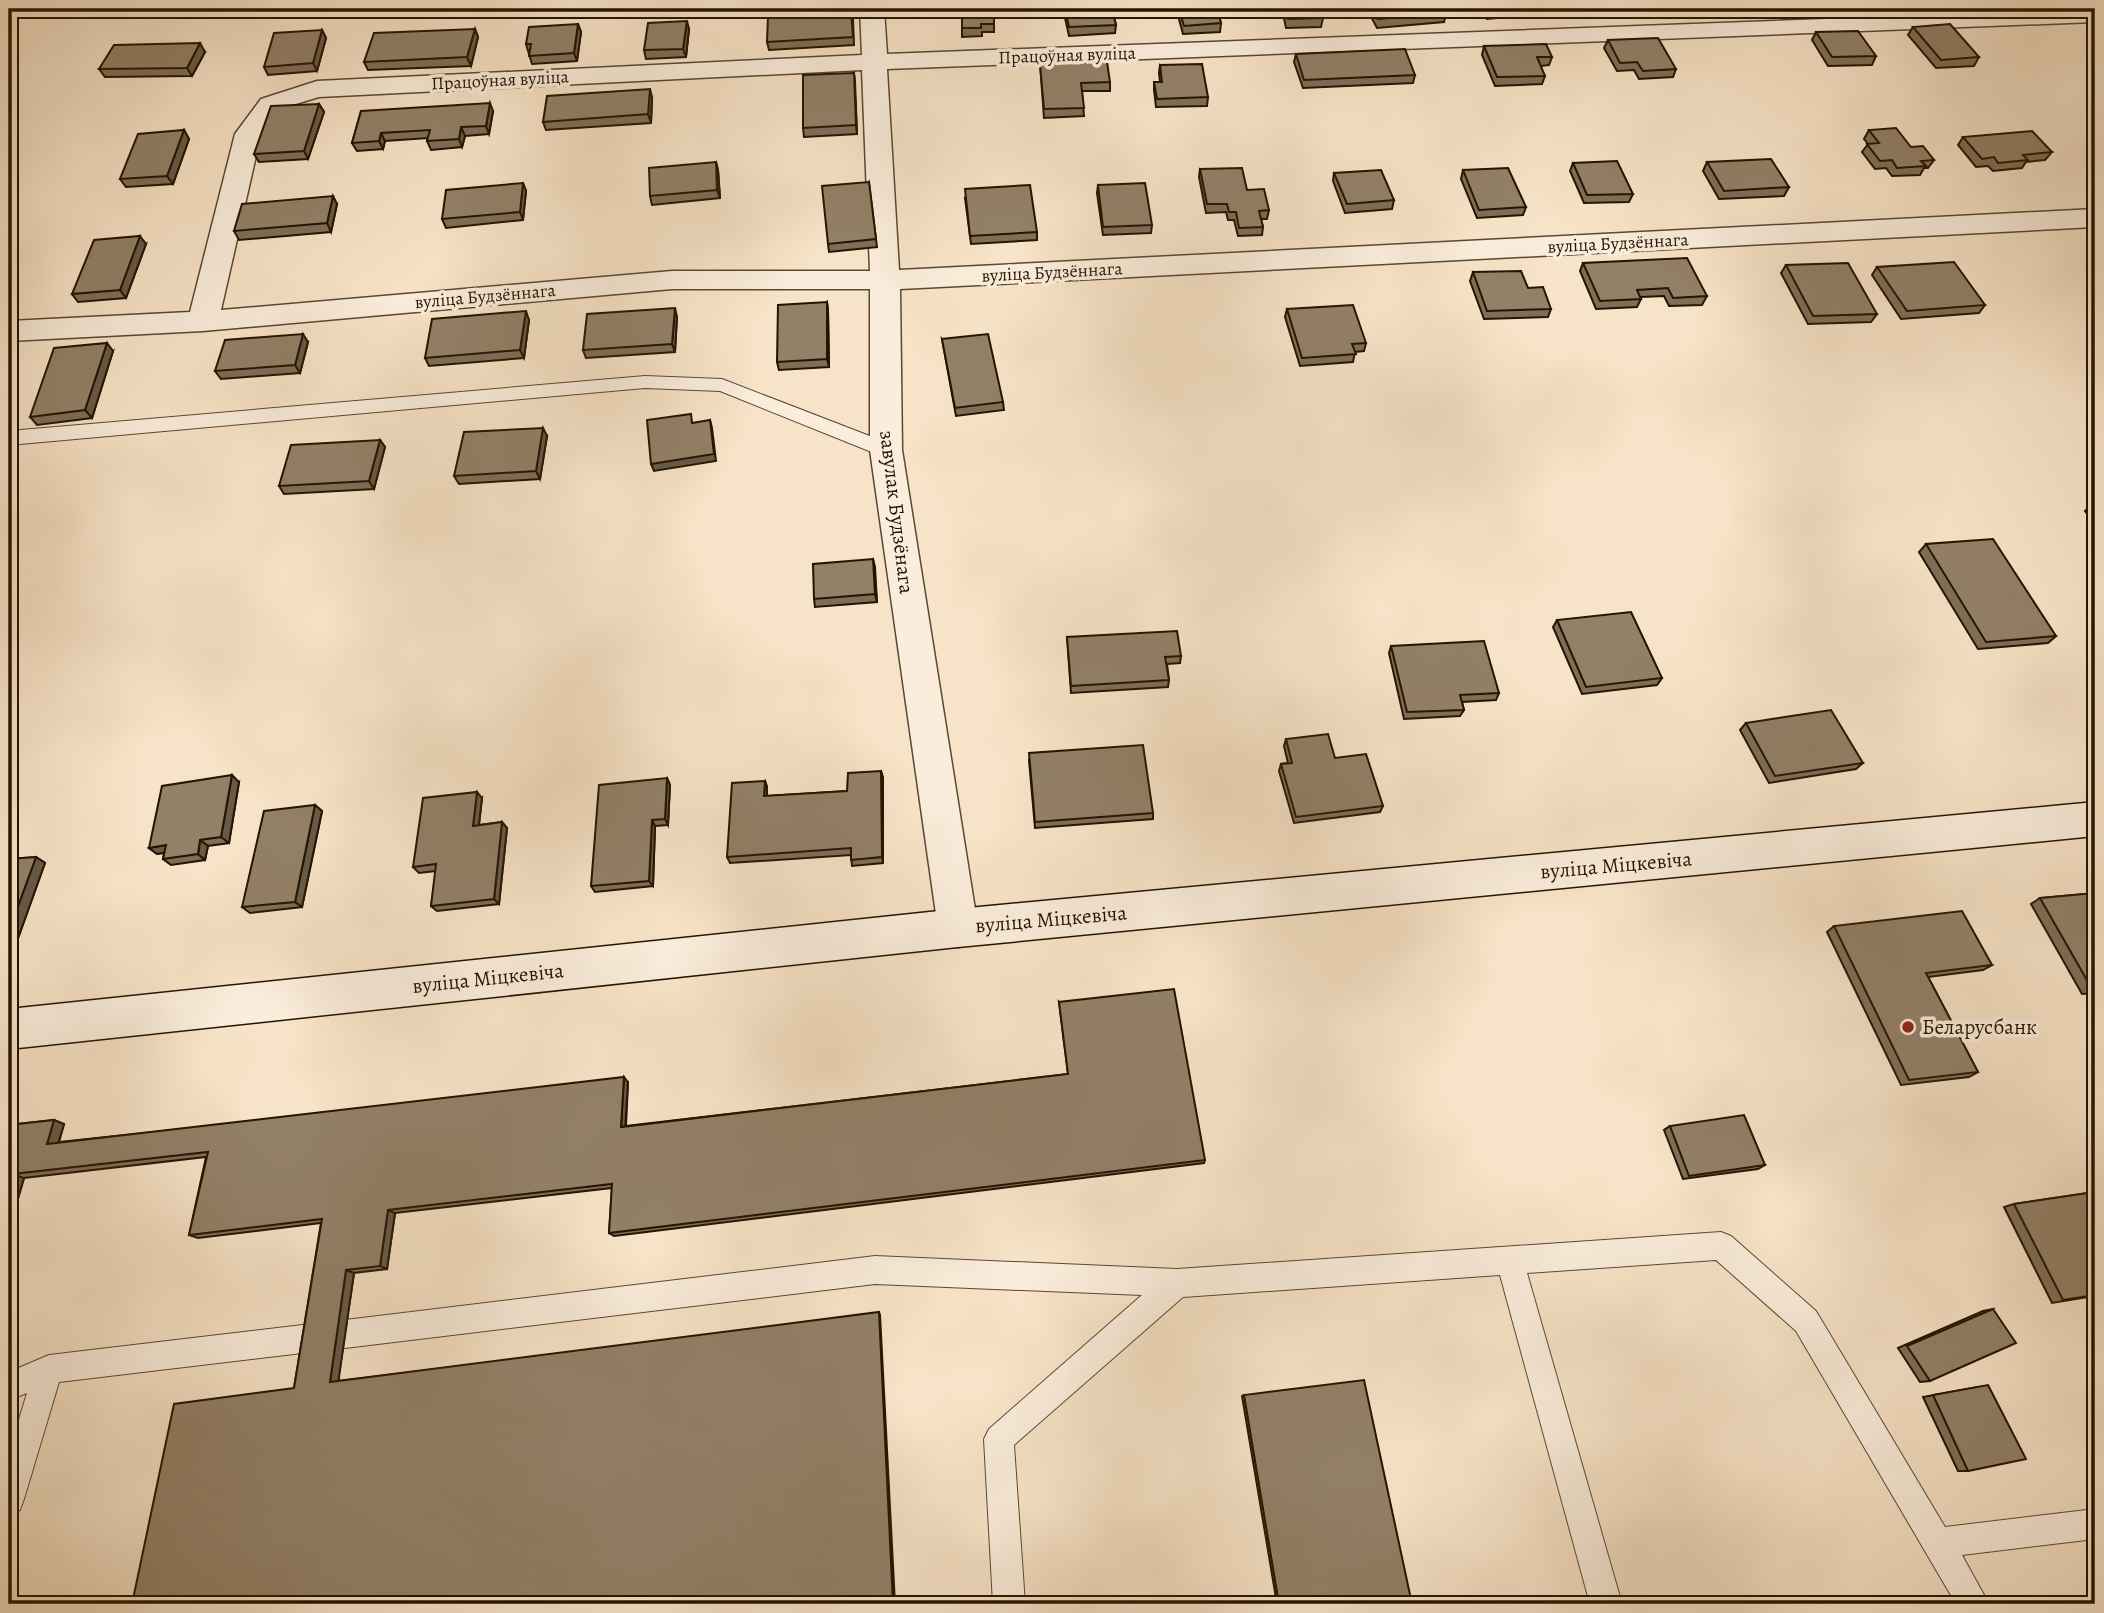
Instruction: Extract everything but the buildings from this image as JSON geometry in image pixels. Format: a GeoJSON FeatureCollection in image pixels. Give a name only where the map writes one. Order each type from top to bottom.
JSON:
{"type":"FeatureCollection","features":[{"type":"Feature","properties":{"kind":"street","name":"завулак Будзёнага"},"geometry":{"type":"LineString","coordinates":[[872,9],[885,280],[886,450],[958,928]]}},
{"type":"Feature","properties":{"kind":"street","name":"Працоўная вуліца"},"geometry":{"type":"LineString","coordinates":[[203,320],[248,134],[270,104],[317,89],[876,62],[2095,15]]}},
{"type":"Feature","properties":{"kind":"street","name":"вуліца Будзённага"},"geometry":{"type":"LineString","coordinates":[[9,331],[203,320],[672,280],[885,280],[2095,218]]}},
{"type":"Feature","properties":{"kind":"street","name":"вуліца Міцкевіча"},"geometry":{"type":"LineString","coordinates":[[9,1029],[958,928],[2095,819]]}},
{"type":"Feature","properties":{"kind":"lane"},"geometry":{"type":"LineString","coordinates":[[9,438],[645,382],[722,386],[886,450]]}},
{"type":"Feature","properties":{"kind":"lane"},"geometry":{"type":"LineString","coordinates":[[345,1334],[875,1270],[1177,1283],[1721,1246],[1806,1321],[1973,1604]]}},
{"type":"Feature","properties":{"kind":"lane"},"geometry":{"type":"LineString","coordinates":[[1510,1261],[1606,1604]]}},
{"type":"Feature","properties":{"kind":"lane"},"geometry":{"type":"LineString","coordinates":[[1009,1604],[999,1439],[1177,1283]]}},
{"type":"Feature","properties":{"kind":"lane"},"geometry":{"type":"LineString","coordinates":[[9,1386],[49,1369],[311,1338]]}},
{"type":"Feature","properties":{"kind":"lane"},"geometry":{"type":"LineString","coordinates":[[9,1499],[49,1369]]}},
{"type":"Feature","properties":{"kind":"lane"},"geometry":{"type":"LineString","coordinates":[[1938,1543],[2095,1524]]}},
{"type":"Feature","properties":{"kind":"place","name":"Беларусбанк"},"geometry":{"type":"Point","coordinates":[1908,1027]}}]}
